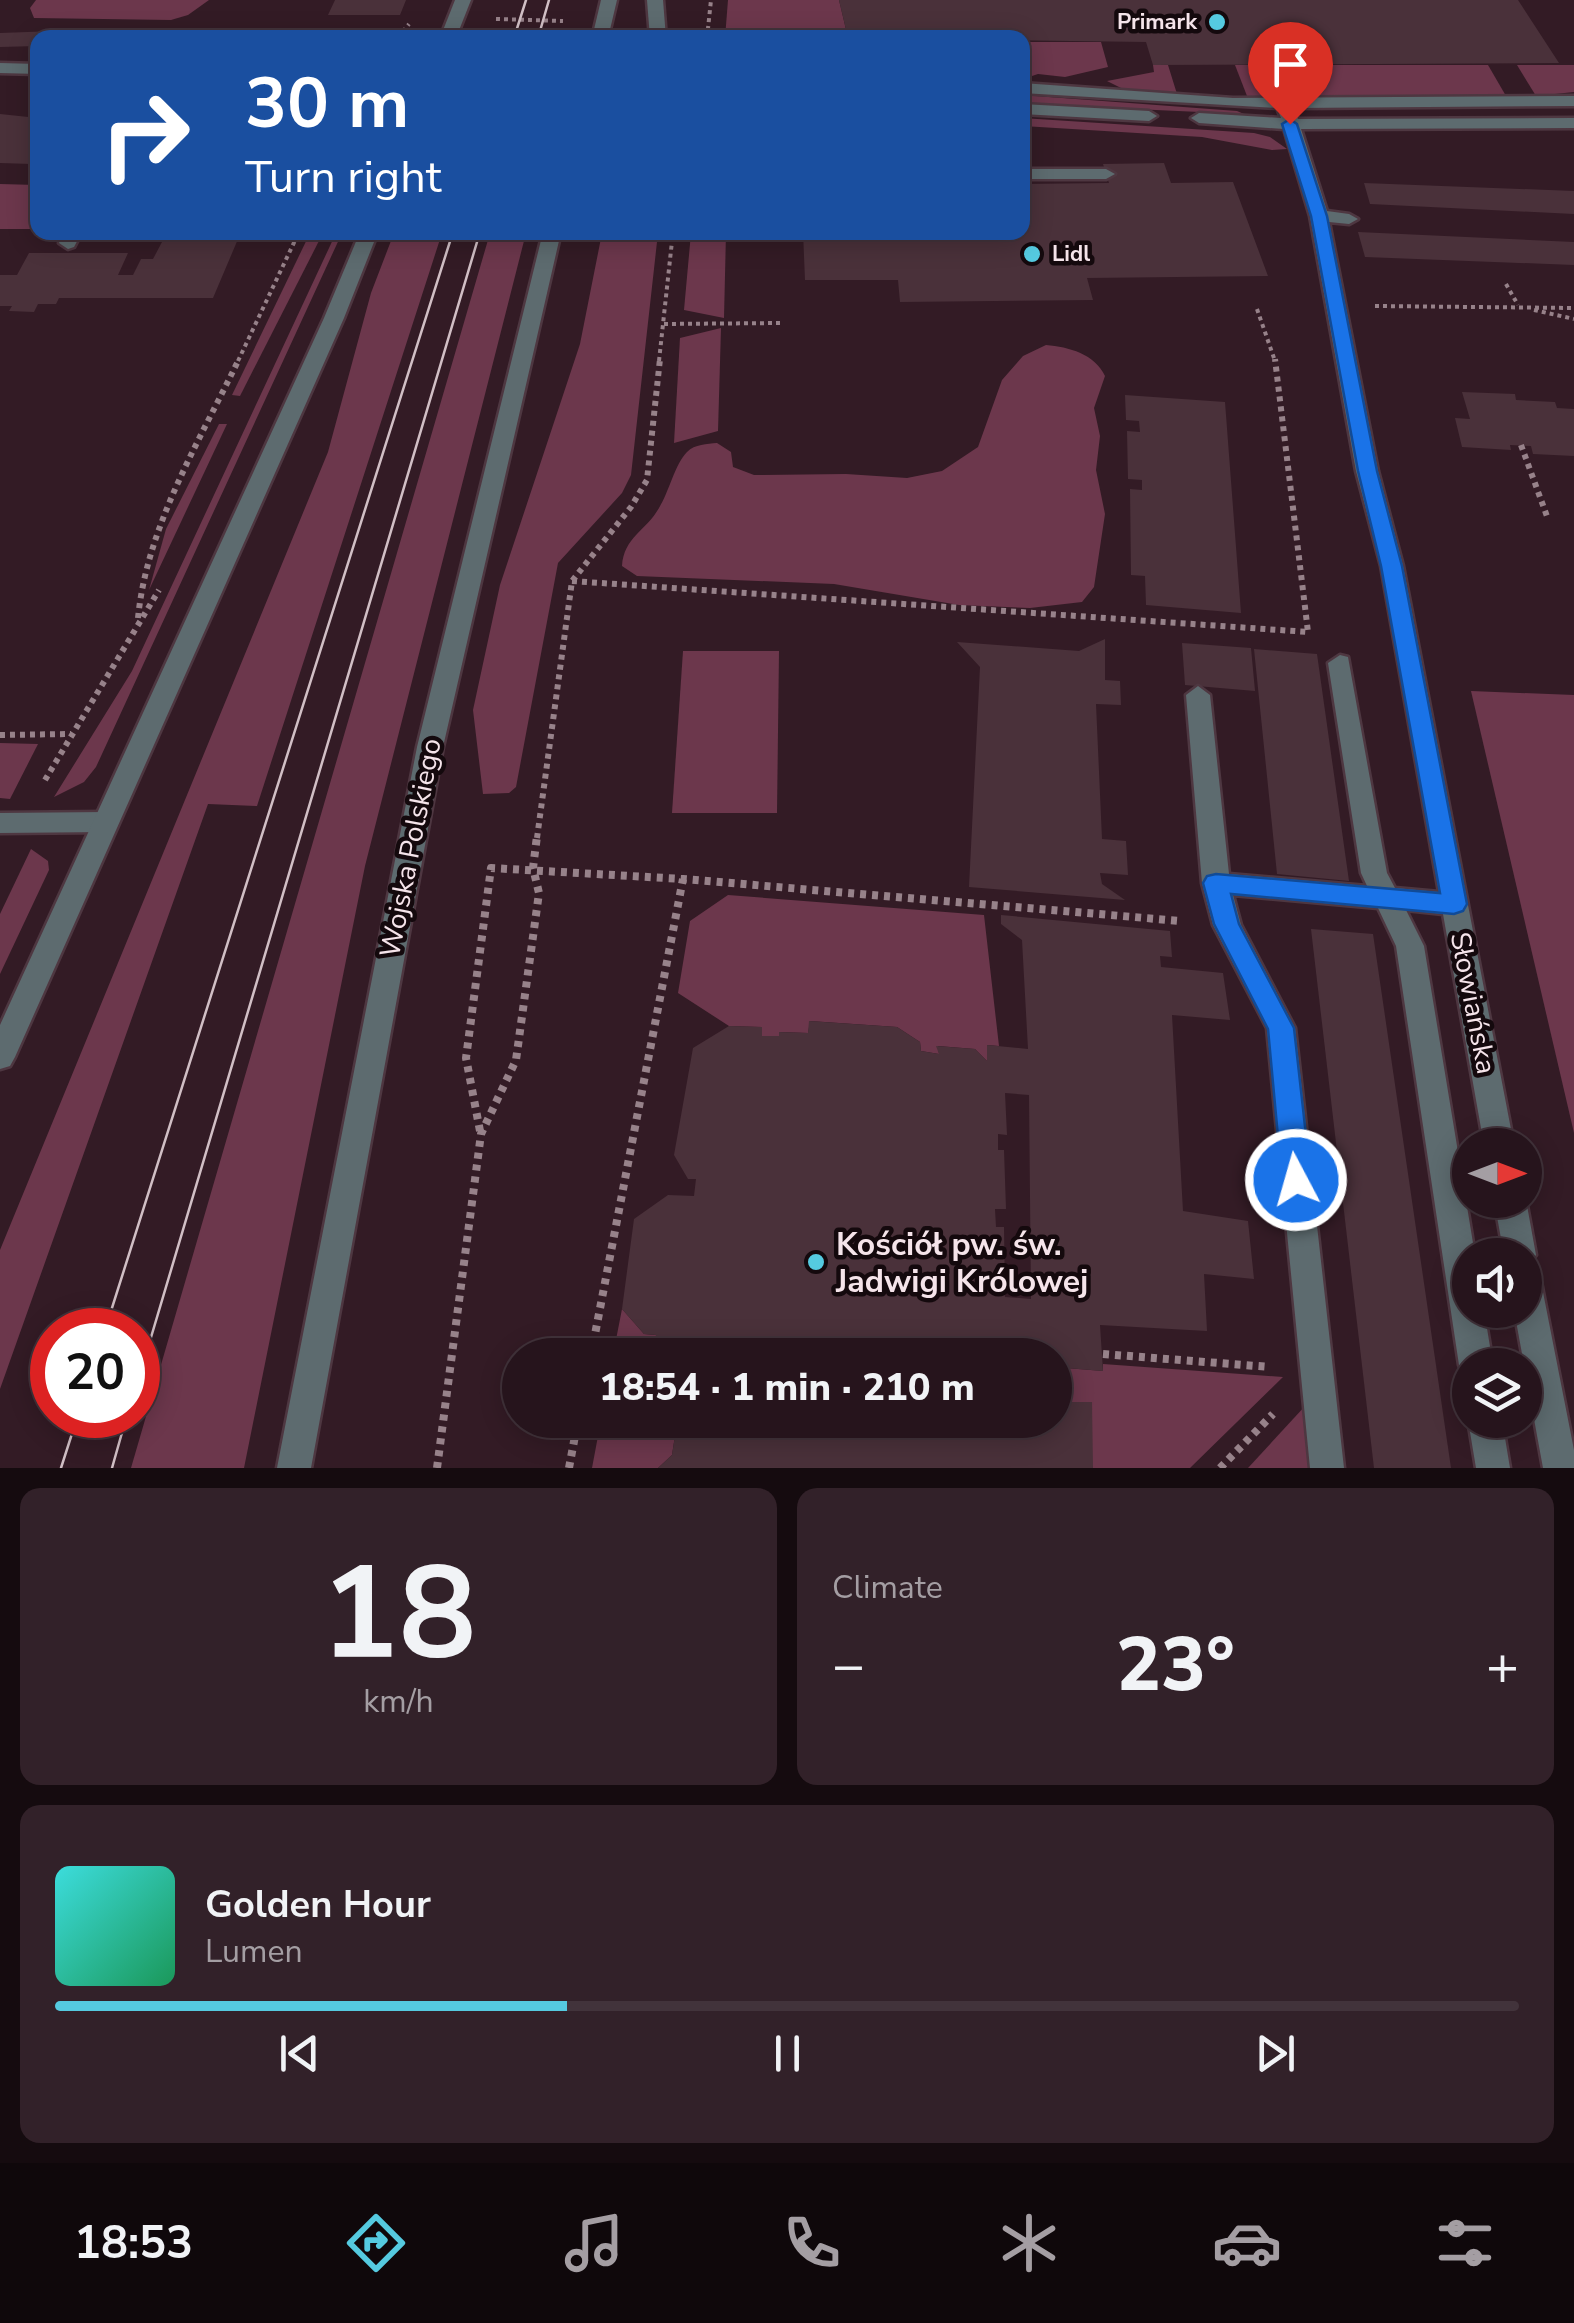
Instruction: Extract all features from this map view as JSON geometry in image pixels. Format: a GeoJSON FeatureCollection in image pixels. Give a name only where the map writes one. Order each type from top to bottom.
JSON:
{"type":"FeatureCollection","features":[{"type":"Feature","properties":{"kind":"street"},"geometry":{"type":"LineString","coordinates":[[451,30],[463,0]]}},
{"type":"Feature","properties":{"kind":"street"},"geometry":{"type":"LineString","coordinates":[[602,30],[609,0]]}},
{"type":"Feature","properties":{"kind":"street"},"geometry":{"type":"LineString","coordinates":[[655,0],[657,30]]}},
{"type":"Feature","properties":{"kind":"street"},"geometry":{"type":"LineString","coordinates":[[0,68],[30,69]]}},
{"type":"Feature","properties":{"kind":"street"},"geometry":{"type":"LineString","coordinates":[[1030,89],[1160,100],[1574,101]]}},
{"type":"Feature","properties":{"kind":"street","name":"Słowiańska"},"geometry":{"type":"LineString","coordinates":[[1284,102],[1319,216],[1368,471],[1392,566],[1497,1128]]}},
{"type":"Feature","properties":{"kind":"street"},"geometry":{"type":"LineString","coordinates":[[1030,109],[1290,124],[1574,123]]}},
{"type":"Feature","properties":{"kind":"street"},"geometry":{"type":"LineString","coordinates":[[1030,174],[1106,174]]}},
{"type":"Feature","properties":{"kind":"street"},"geometry":{"type":"LineString","coordinates":[[1319,216],[1349,218]]}},
{"type":"Feature","properties":{"kind":"street"},"geometry":{"type":"LineString","coordinates":[[0,1057],[366,240]]}},
{"type":"Feature","properties":{"kind":"street","name":"Wojska Polskiego"},"geometry":{"type":"LineString","coordinates":[[294,1468],[430,747],[550,240]]}},
{"type":"Feature","properties":{"kind":"street"},"geometry":{"type":"LineString","coordinates":[[1340,662],[1374,873],[1410,946],[1473,1348]]}},
{"type":"Feature","properties":{"kind":"street"},"geometry":{"type":"LineString","coordinates":[[1198,695],[1216,883],[1227,924],[1281,1028],[1326,1468]]}},
{"type":"Feature","properties":{"kind":"street"},"geometry":{"type":"LineString","coordinates":[[0,823],[106,822]]}},
{"type":"Feature","properties":{"kind":"street"},"geometry":{"type":"LineString","coordinates":[[1216,883],[1454,904]]}},
{"type":"Feature","properties":{"kind":"street"},"geometry":{"type":"LineString","coordinates":[[1534,1328],[1560,1468]]}},
{"type":"Feature","properties":{"kind":"street"},"geometry":{"type":"LineString","coordinates":[[1488,1438],[1493,1468]]}},
{"type":"Feature","properties":{"kind":"path"},"geometry":{"type":"LineString","coordinates":[[708,30],[711,0]]}},
{"type":"Feature","properties":{"kind":"path"},"geometry":{"type":"LineString","coordinates":[[511,19],[552,20]]}},
{"type":"Feature","properties":{"kind":"path"},"geometry":{"type":"LineString","coordinates":[[44,782],[114,670],[138,619],[141,586],[156,533],[295,240]]}},
{"type":"Feature","properties":{"kind":"path"},"geometry":{"type":"LineString","coordinates":[[437,1468],[481,1134],[516,1060],[539,893],[533,868],[572,581],[647,480],[672,240]]}},
{"type":"Feature","properties":{"kind":"path"},"geometry":{"type":"LineString","coordinates":[[1506,284],[1518,306],[1574,319]]}},
{"type":"Feature","properties":{"kind":"path"},"geometry":{"type":"LineString","coordinates":[[1337,307],[1574,308]]}},
{"type":"Feature","properties":{"kind":"path"},"geometry":{"type":"LineString","coordinates":[[572,581],[1308,632],[1274,350],[1257,309]]}},
{"type":"Feature","properties":{"kind":"path"},"geometry":{"type":"LineString","coordinates":[[664,324],[780,323]]}},
{"type":"Feature","properties":{"kind":"path"},"geometry":{"type":"LineString","coordinates":[[1521,446],[1548,519]]}},
{"type":"Feature","properties":{"kind":"path"},"geometry":{"type":"LineString","coordinates":[[0,735],[72,734]]}},
{"type":"Feature","properties":{"kind":"path"},"geometry":{"type":"LineString","coordinates":[[481,1134],[466,1058],[491,868],[683,878],[1227,924]]}},
{"type":"Feature","properties":{"kind":"path"},"geometry":{"type":"LineString","coordinates":[[594,1338],[683,878]]}},
{"type":"Feature","properties":{"kind":"path"},"geometry":{"type":"LineString","coordinates":[[1103,1354],[1316,1370]]}},
{"type":"Feature","properties":{"kind":"path"},"geometry":{"type":"LineString","coordinates":[[569,1468],[575,1438]]}},
{"type":"Feature","properties":{"kind":"shaded area"},"geometry":{"type":"Polygon","coordinates":[[[36,0],[209,0],[188,15],[171,20],[34,18],[30,8],[36,0]]]}},
{"type":"Feature","properties":{"kind":"shaded area"},"geometry":{"type":"Polygon","coordinates":[[[728,0],[839,0],[846,30],[726,30],[728,0]]]}},
{"type":"Feature","properties":{"kind":"shaded area"},"geometry":{"type":"Polygon","coordinates":[[[1030,42],[1101,42],[1108,67],[1065,77],[1030,77],[1030,42]]]}},
{"type":"Feature","properties":{"kind":"shaded area"},"geometry":{"type":"Polygon","coordinates":[[[1153,65],[1168,65],[1177,94],[1129,92],[1107,81],[1154,72],[1153,65]]]}},
{"type":"Feature","properties":{"kind":"shaded area"},"geometry":{"type":"Polygon","coordinates":[[[1235,65],[1488,65],[1506,96],[1247,96],[1235,65]]]}},
{"type":"Feature","properties":{"kind":"shaded area"},"geometry":{"type":"Polygon","coordinates":[[[1517,65],[1574,65],[1574,92],[1536,96],[1517,65]]]}},
{"type":"Feature","properties":{"kind":"shaded area"},"geometry":{"type":"Polygon","coordinates":[[[1030,96],[1237,111],[1244,114],[1030,104],[1030,96]]]}},
{"type":"Feature","properties":{"kind":"shaded area"},"geometry":{"type":"Polygon","coordinates":[[[1030,119],[1254,133],[1270,137],[1287,149],[1272,150],[1202,137],[1030,126],[1030,119]]]}},
{"type":"Feature","properties":{"kind":"shaded area"},"geometry":{"type":"Polygon","coordinates":[[[0,184],[30,185],[30,229],[0,229],[0,184]]]}},
{"type":"Feature","properties":{"kind":"shaded area"},"geometry":{"type":"Polygon","coordinates":[[[307,240],[319,240],[240,396],[232,395],[307,240]]]}},
{"type":"Feature","properties":{"kind":"shaded area"},"geometry":{"type":"Polygon","coordinates":[[[333,240],[339,240],[96,767],[84,782],[54,797],[132,671],[333,240]]]}},
{"type":"Feature","properties":{"kind":"shaded area"},"geometry":{"type":"Polygon","coordinates":[[[391,240],[440,240],[257,806],[208,804],[0,1389],[0,1250],[328,452],[371,293],[391,240]]]}},
{"type":"Feature","properties":{"kind":"shaded area"},"geometry":{"type":"Polygon","coordinates":[[[488,240],[524,240],[365,866],[244,1468],[131,1468],[140,1438],[160,1438],[160,1368],[488,240]]]}},
{"type":"Feature","properties":{"kind":"shaded area"},"geometry":{"type":"Polygon","coordinates":[[[601,240],[657,240],[631,475],[622,493],[558,563],[516,787],[509,793],[483,794],[473,710],[500,585],[580,344],[601,240]]]}},
{"type":"Feature","properties":{"kind":"shaded area"},"geometry":{"type":"Polygon","coordinates":[[[690,240],[726,240],[724,318],[684,310],[690,240]]]}},
{"type":"Feature","properties":{"kind":"shaded area"},"geometry":{"type":"Polygon","coordinates":[[[721,328],[718,431],[674,443],[680,338],[721,328]]]}},
{"type":"Feature","properties":{"kind":"shaded area"},"geometry":{"type":"Polygon","coordinates":[[[1046,345],[1080,353],[1095,362],[1105,376],[1094,408],[1100,436],[1096,470],[1105,514],[1094,587],[1082,602],[1030,608],[959,605],[834,584],[637,576],[622,566],[627,548],[654,516],[679,464],[694,447],[717,443],[731,452],[733,467],[754,475],[907,478],[942,471],[978,447],[1002,380],[1023,356],[1046,345]]]}},
{"type":"Feature","properties":{"kind":"shaded area"},"geometry":{"type":"Polygon","coordinates":[[[219,424],[227,424],[149,590],[166,529],[219,424]]]}},
{"type":"Feature","properties":{"kind":"shaded area"},"geometry":{"type":"Polygon","coordinates":[[[683,651],[779,651],[777,813],[672,813],[683,651]]]}},
{"type":"Feature","properties":{"kind":"shaded area"},"geometry":{"type":"Polygon","coordinates":[[[1471,691],[1574,695],[1574,1133],[1471,691]]]}},
{"type":"Feature","properties":{"kind":"shaded area"},"geometry":{"type":"Polygon","coordinates":[[[0,743],[38,744],[10,799],[0,798],[0,743]]]}},
{"type":"Feature","properties":{"kind":"shaded area"},"geometry":{"type":"Polygon","coordinates":[[[31,849],[48,861],[49,870],[0,974],[0,914],[31,849]]]}},
{"type":"Feature","properties":{"kind":"shaded area"},"geometry":{"type":"Polygon","coordinates":[[[728,895],[984,915],[999,1046],[987,1045],[987,1061],[975,1049],[938,1046],[939,1054],[921,1051],[920,1042],[897,1027],[810,1021],[808,1033],[762,1036],[761,1027],[729,1026],[678,993],[690,921],[728,895]]]}},
{"type":"Feature","properties":{"kind":"shaded area"},"geometry":{"type":"Polygon","coordinates":[[[622,1309],[644,1334],[656,1335],[656,1338],[616,1338],[622,1309]]]}},
{"type":"Feature","properties":{"kind":"shaded area"},"geometry":{"type":"Polygon","coordinates":[[[1103,1364],[1283,1377],[1190,1468],[1093,1468],[1072,1415],[1072,1368],[1103,1371],[1103,1364]]]}},
{"type":"Feature","properties":{"kind":"shaded area"},"geometry":{"type":"Polygon","coordinates":[[[1306,1405],[1312,1468],[1248,1468],[1306,1405]]]}},
{"type":"Feature","properties":{"kind":"shaded area"},"geometry":{"type":"Polygon","coordinates":[[[598,1438],[675,1438],[672,1455],[658,1468],[592,1468],[598,1438]]]}},
{"type":"Feature","properties":{"kind":"building"},"geometry":{"type":"Polygon","coordinates":[[[335,0],[406,0],[400,15],[328,15],[335,0]]]}},
{"type":"Feature","properties":{"kind":"building"},"geometry":{"type":"Polygon","coordinates":[[[839,0],[1518,0],[1559,63],[1153,65],[1146,42],[1030,40],[1030,30],[846,30],[839,0]]]}},
{"type":"Feature","properties":{"kind":"building"},"geometry":{"type":"Polygon","coordinates":[[[30,32],[30,46],[0,47],[0,33],[30,32]]]}},
{"type":"Feature","properties":{"kind":"building"},"geometry":{"type":"Polygon","coordinates":[[[0,114],[30,117],[30,164],[0,163],[0,114]]]}},
{"type":"Feature","properties":{"kind":"building","name":"Lidl"},"geometry":{"type":"Polygon","coordinates":[[[1164,163],[1171,183],[1233,182],[1268,276],[1087,278],[1093,300],[900,302],[898,280],[805,280],[803,240],[1030,240],[1030,184],[1109,183],[1103,164],[1164,163]]]}},
{"type":"Feature","properties":{"kind":"building"},"geometry":{"type":"Polygon","coordinates":[[[1364,183],[1574,191],[1574,214],[1370,204],[1364,183]]]}},
{"type":"Feature","properties":{"kind":"building"},"geometry":{"type":"Polygon","coordinates":[[[1358,232],[1574,242],[1574,265],[1365,257],[1358,232]]]}},
{"type":"Feature","properties":{"kind":"building"},"geometry":{"type":"Polygon","coordinates":[[[238,240],[213,298],[59,298],[56,304],[38,304],[34,312],[9,311],[12,306],[0,306],[0,275],[17,275],[29,253],[128,253],[118,275],[133,275],[141,259],[153,259],[162,242],[145,242],[238,240]]]}},
{"type":"Feature","properties":{"kind":"building"},"geometry":{"type":"Polygon","coordinates":[[[1462,392],[1515,394],[1516,400],[1555,402],[1557,408],[1574,409],[1574,456],[1533,454],[1531,446],[1510,445],[1511,450],[1462,447],[1455,418],[1470,419],[1462,392]]]}},
{"type":"Feature","properties":{"kind":"building"},"geometry":{"type":"Polygon","coordinates":[[[1125,395],[1225,402],[1241,613],[1146,605],[1145,576],[1131,575],[1130,489],[1142,490],[1142,480],[1128,479],[1127,431],[1140,432],[1139,421],[1126,420],[1125,395]]]}},
{"type":"Feature","properties":{"kind":"building"},"geometry":{"type":"Polygon","coordinates":[[[1105,639],[1105,680],[1120,681],[1121,705],[1096,704],[1102,839],[1126,841],[1128,875],[1100,873],[1102,884],[1125,900],[969,887],[980,667],[957,642],[1079,651],[1105,639]]]}},
{"type":"Feature","properties":{"kind":"building"},"geometry":{"type":"Polygon","coordinates":[[[1182,643],[1251,648],[1255,691],[1185,685],[1182,643]]]}},
{"type":"Feature","properties":{"kind":"building"},"geometry":{"type":"Polygon","coordinates":[[[1254,649],[1317,654],[1349,881],[1277,874],[1254,649]]]}},
{"type":"Feature","properties":{"kind":"building","name":"Kościół pw. św. Jadwigi Królowej"},"geometry":{"type":"Polygon","coordinates":[[[1001,915],[1170,931],[1172,957],[1160,956],[1161,967],[1223,973],[1230,1020],[1172,1015],[1183,1211],[1248,1221],[1254,1279],[1204,1274],[1207,1331],[1100,1325],[1103,1371],[1072,1368],[1072,1338],[656,1338],[644,1334],[622,1309],[634,1219],[668,1195],[694,1196],[696,1179],[688,1179],[674,1155],[693,1048],[729,1026],[762,1027],[762,1036],[779,1036],[779,1032],[808,1033],[809,1021],[897,1027],[920,1042],[921,1051],[939,1054],[936,1046],[975,1049],[987,1061],[987,1045],[1028,1049],[1022,940],[1001,924],[1001,915]],[[1005,1093],[1007,1135],[998,1134],[998,1150],[1004,1150],[1006,1209],[995,1209],[996,1227],[1004,1227],[1005,1297],[1031,1299],[1029,1095],[1005,1093]]]}},
{"type":"Feature","properties":{"kind":"building"},"geometry":{"type":"Polygon","coordinates":[[[1311,929],[1373,934],[1451,1468],[1374,1468],[1311,929]]]}},
{"type":"Feature","properties":{"kind":"building","name":"Kościół pw. św. Jadwigi Królowej"},"geometry":{"type":"Polygon","coordinates":[[[1072,1402],[1092,1402],[1093,1468],[658,1468],[672,1455],[675,1438],[1072,1438],[1072,1402]]]}},
{"type":"Feature","properties":{"kind":"tram line"},"geometry":{"type":"LineString","coordinates":[[517,30],[526,0]]}},
{"type":"Feature","properties":{"kind":"tram line"},"geometry":{"type":"LineString","coordinates":[[540,30],[549,0]]}},
{"type":"Feature","properties":{"kind":"tram line"},"geometry":{"type":"LineString","coordinates":[[112,1308],[450,240]]}},
{"type":"Feature","properties":{"kind":"tram line"},"geometry":{"type":"LineString","coordinates":[[160,1308],[478,240]]}},
{"type":"Feature","properties":{"kind":"tram line"},"geometry":{"type":"LineString","coordinates":[[61,1468],[71,1438]]}},
{"type":"Feature","properties":{"kind":"tram line"},"geometry":{"type":"LineString","coordinates":[[112,1468],[120,1438]]}},
{"type":"Feature","properties":{"kind":"place","name":"Primark"},"geometry":{"type":"Point","coordinates":[1217,22]}},
{"type":"Feature","properties":{"kind":"place","name":"Lidl"},"geometry":{"type":"Point","coordinates":[1032,254]}},
{"type":"Feature","properties":{"kind":"place","name":"Kościół pw. św. Jadwigi Królowej"},"geometry":{"type":"Point","coordinates":[816,1262]}},
{"type":"Feature","properties":{"kind":"route"},"geometry":{"type":"LineString","coordinates":[[1290,124],[1311,184],[1334,287],[1368,471],[1392,566],[1454,904],[1216,883],[1227,924],[1281,1028],[1296,1180]]}}]}
